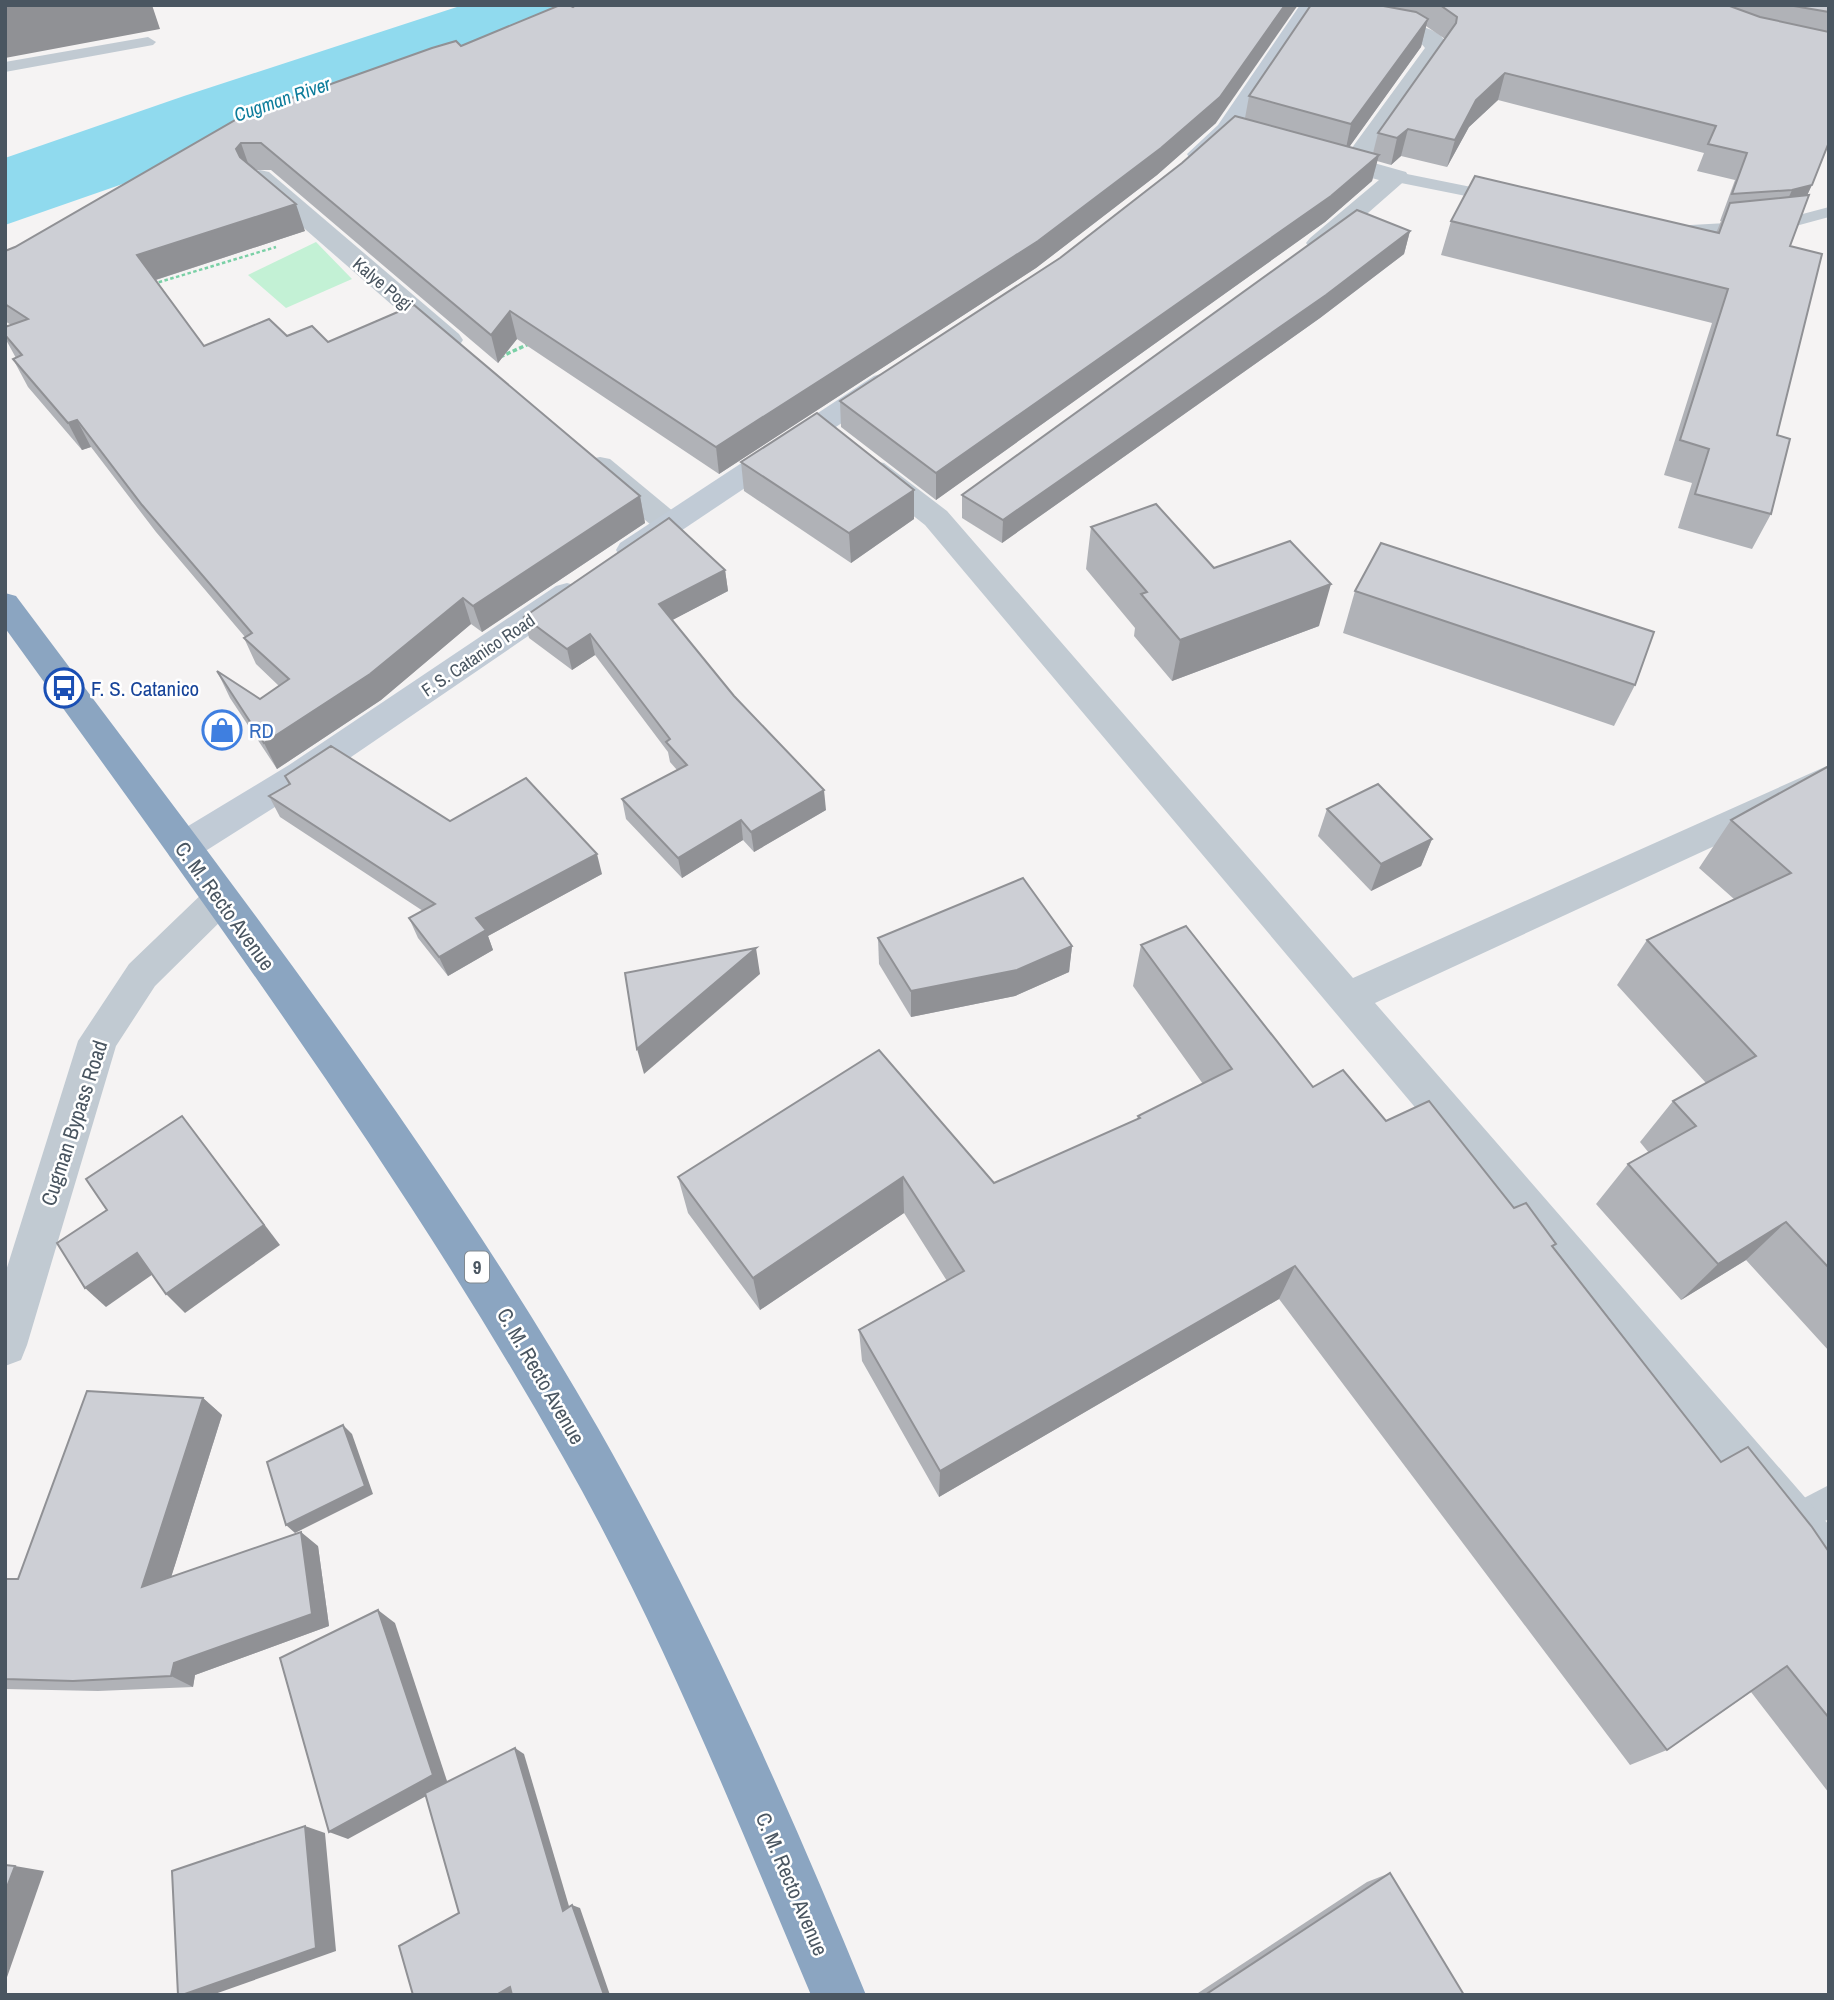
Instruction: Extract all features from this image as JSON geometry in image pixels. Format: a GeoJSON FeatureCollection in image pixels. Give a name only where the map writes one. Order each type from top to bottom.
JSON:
{"type":"FeatureCollection","features":[{"type":"Feature","properties":{"kind":"highway","name":"C. M. Recto Avenue"},"geometry":{"type":"LineString","coordinates":[[5,604],[184,847],[358,1092],[476,1267],[582,1445],[694,1661],[839,1995]]}},
{"type":"Feature","properties":{"kind":"street"},"geometry":{"type":"LineString","coordinates":[[1178,173],[1238,133],[1316,11]]}},
{"type":"Feature","properties":{"kind":"street"},"geometry":{"type":"LineString","coordinates":[[1352,165],[1436,48],[1436,43],[1417,33],[1356,21]]}},
{"type":"Feature","properties":{"kind":"street"},"geometry":{"type":"LineString","coordinates":[[1313,154],[1397,177]]}},
{"type":"Feature","properties":{"kind":"street","name":"Kalye Pogi"},"geometry":{"type":"LineString","coordinates":[[260,177],[481,366]]}},
{"type":"Feature","properties":{"kind":"street"},"geometry":{"type":"LineString","coordinates":[[1294,260],[1339,228],[1397,177]]}},
{"type":"Feature","properties":{"kind":"street","name":"F. S. Catanico Road"},"geometry":{"type":"LineString","coordinates":[[184,847],[312,766],[669,524],[905,369]]}},
{"type":"Feature","properties":{"kind":"street"},"geometry":{"type":"LineString","coordinates":[[817,426],[947,510],[1346,999],[1829,1562]]}},
{"type":"Feature","properties":{"kind":"street"},"geometry":{"type":"LineString","coordinates":[[575,445],[669,524]]}},
{"type":"Feature","properties":{"kind":"street"},"geometry":{"type":"LineString","coordinates":[[1346,999],[1829,778]]}},
{"type":"Feature","properties":{"kind":"street","name":"Cugman Bypass Road"},"geometry":{"type":"LineString","coordinates":[[5,1345],[98,1041],[142,975],[220,899]]}},
{"type":"Feature","properties":{"kind":"lane"},"geometry":{"type":"LineString","coordinates":[[5,67],[148,42]]}},
{"type":"Feature","properties":{"kind":"lane"},"geometry":{"type":"LineString","coordinates":[[1397,177],[1515,201]]}},
{"type":"Feature","properties":{"kind":"lane"},"geometry":{"type":"LineString","coordinates":[[1650,227],[1677,232],[1742,229],[1781,225],[1829,212]]}},
{"type":"Feature","properties":{"kind":"lane"},"geometry":{"type":"LineString","coordinates":[[1792,1521],[1829,1501]]}},
{"type":"Feature","properties":{"kind":"path"},"geometry":{"type":"LineString","coordinates":[[153,284],[324,233]]}},
{"type":"Feature","properties":{"kind":"path"},"geometry":{"type":"LineString","coordinates":[[481,366],[540,339]]}},
{"type":"Feature","properties":{"kind":"green space"},"geometry":{"type":"Polygon","coordinates":[[[316,242],[352,279],[286,308],[248,275],[316,242]]]}},
{"type":"Feature","properties":{"kind":"water","name":"Cugman River"},"geometry":{"type":"Polygon","coordinates":[[[463,5],[636,5],[5,225],[5,158],[463,5]]]}},
{"type":"Feature","properties":{"kind":"building"},"geometry":{"type":"Polygon","coordinates":[[[560,5],[1285,5],[1220,97],[1161,148],[1038,241],[716,447],[510,311],[491,335],[261,143],[241,143],[236,149],[240,157],[296,204],[137,255],[204,346],[269,319],[287,336],[312,326],[328,342],[414,305],[640,496],[473,606],[463,598],[370,674],[264,743],[217,671],[260,699],[289,679],[244,638],[252,633],[142,505],[77,420],[68,423],[13,359],[22,355],[5,335],[5,327],[28,319],[5,304],[5,251],[244,115],[432,48],[456,41],[461,46],[560,5]]]}},
{"type":"Feature","properties":{"kind":"building"},"geometry":{"type":"Polygon","coordinates":[[[1311,5],[1378,5],[1416,12],[1428,19],[1351,124],[1249,96],[1311,5]]]}},
{"type":"Feature","properties":{"kind":"building"},"geometry":{"type":"Polygon","coordinates":[[[1440,5],[1727,5],[1760,17],[1829,32],[1829,142],[1812,185],[1792,190],[1732,194],[1747,153],[1708,144],[1716,126],[1505,73],[1476,100],[1455,140],[1408,129],[1397,138],[1378,133],[1456,23],[1457,17],[1440,5]]]}},
{"type":"Feature","properties":{"kind":"building"},"geometry":{"type":"Polygon","coordinates":[[[1788,5],[1829,5],[1829,12],[1788,5]]]}},
{"type":"Feature","properties":{"kind":"building"},"geometry":{"type":"Polygon","coordinates":[[[1235,116],[1379,155],[1331,196],[936,473],[840,401],[1060,258],[1182,163],[1235,116]]]}},
{"type":"Feature","properties":{"kind":"building"},"geometry":{"type":"Polygon","coordinates":[[[1475,176],[1719,233],[1730,203],[1809,195],[1790,246],[1822,254],[1777,435],[1790,439],[1771,514],[1695,494],[1709,449],[1680,440],[1728,289],[1451,221],[1475,176]]]}},
{"type":"Feature","properties":{"kind":"building"},"geometry":{"type":"Polygon","coordinates":[[[1357,210],[1410,231],[1326,295],[1003,520],[962,495],[1357,210]]]}},
{"type":"Feature","properties":{"kind":"building"},"geometry":{"type":"Polygon","coordinates":[[[817,413],[914,490],[849,533],[741,462],[817,413]]]}},
{"type":"Feature","properties":{"kind":"building"},"geometry":{"type":"Polygon","coordinates":[[[1156,504],[1214,568],[1290,541],[1331,584],[1180,640],[1141,594],[1147,592],[1091,527],[1156,504]]]}},
{"type":"Feature","properties":{"kind":"building"},"geometry":{"type":"Polygon","coordinates":[[[669,518],[725,570],[659,604],[734,696],[824,790],[751,832],[741,820],[678,858],[622,799],[687,765],[666,742],[670,739],[590,634],[567,649],[524,617],[669,518]]]}},
{"type":"Feature","properties":{"kind":"building"},"geometry":{"type":"Polygon","coordinates":[[[1381,543],[1654,632],[1635,685],[1355,591],[1381,543]]]}},
{"type":"Feature","properties":{"kind":"building"},"geometry":{"type":"Polygon","coordinates":[[[331,746],[450,821],[526,778],[597,854],[476,918],[486,930],[439,957],[409,918],[435,904],[269,796],[290,784],[285,776],[331,746]]]}},
{"type":"Feature","properties":{"kind":"building"},"geometry":{"type":"Polygon","coordinates":[[[1829,766],[1829,1268],[1786,1222],[1718,1264],[1628,1164],[1696,1126],[1673,1101],[1756,1056],[1647,940],[1791,873],[1731,820],[1829,766]]]}},
{"type":"Feature","properties":{"kind":"building"},"geometry":{"type":"Polygon","coordinates":[[[1378,784],[1432,839],[1381,864],[1327,809],[1378,784]]]}},
{"type":"Feature","properties":{"kind":"building"},"geometry":{"type":"Polygon","coordinates":[[[1023,878],[1072,946],[1017,970],[911,991],[878,938],[1023,878]]]}},
{"type":"Feature","properties":{"kind":"building"},"geometry":{"type":"Polygon","coordinates":[[[1186,926],[1313,1087],[1343,1070],[1386,1121],[1429,1101],[1514,1208],[1526,1203],[1556,1244],[1552,1246],[1721,1462],[1748,1447],[1829,1552],[1829,1718],[1787,1666],[1667,1750],[1295,1266],[940,1471],[859,1330],[964,1271],[903,1177],[753,1278],[678,1177],[879,1050],[994,1183],[1140,1118],[1138,1116],[1232,1069],[1141,945],[1186,926]]]}},
{"type":"Feature","properties":{"kind":"building"},"geometry":{"type":"Polygon","coordinates":[[[756,948],[637,1049],[625,973],[756,948]]]}},
{"type":"Feature","properties":{"kind":"building"},"geometry":{"type":"Polygon","coordinates":[[[182,1116],[264,1225],[166,1294],[137,1253],[85,1288],[57,1243],[107,1210],[86,1179],[182,1116]]]}},
{"type":"Feature","properties":{"kind":"building"},"geometry":{"type":"Polygon","coordinates":[[[87,1391],[203,1398],[142,1587],[301,1532],[312,1614],[174,1663],[171,1676],[73,1681],[5,1679],[5,1579],[18,1579],[87,1391]]]}},
{"type":"Feature","properties":{"kind":"building"},"geometry":{"type":"Polygon","coordinates":[[[343,1425],[365,1486],[286,1525],[267,1462],[343,1425]]]}},
{"type":"Feature","properties":{"kind":"building"},"geometry":{"type":"Polygon","coordinates":[[[378,1610],[433,1775],[329,1832],[280,1658],[378,1610]]]}},
{"type":"Feature","properties":{"kind":"building"},"geometry":{"type":"Polygon","coordinates":[[[515,1748],[563,1911],[572,1905],[604,1995],[512,1995],[510,1987],[496,1995],[413,1995],[399,1946],[459,1913],[425,1793],[515,1748]]]}},
{"type":"Feature","properties":{"kind":"building"},"geometry":{"type":"Polygon","coordinates":[[[305,1826],[316,1948],[178,1995],[172,1871],[305,1826]]]}},
{"type":"Feature","properties":{"kind":"building"},"geometry":{"type":"Polygon","coordinates":[[[5,1865],[15,1866],[5,1892],[5,1865]]]}},
{"type":"Feature","properties":{"kind":"building"},"geometry":{"type":"Polygon","coordinates":[[[1390,1873],[1464,1995],[1205,1995],[1390,1873]]]}},
{"type":"Feature","properties":{"kind":"place","name":"F. S. Catanico"},"geometry":{"type":"Point","coordinates":[64,688]}},
{"type":"Feature","properties":{"kind":"place","name":"RD"},"geometry":{"type":"Point","coordinates":[222,730]}}]}
